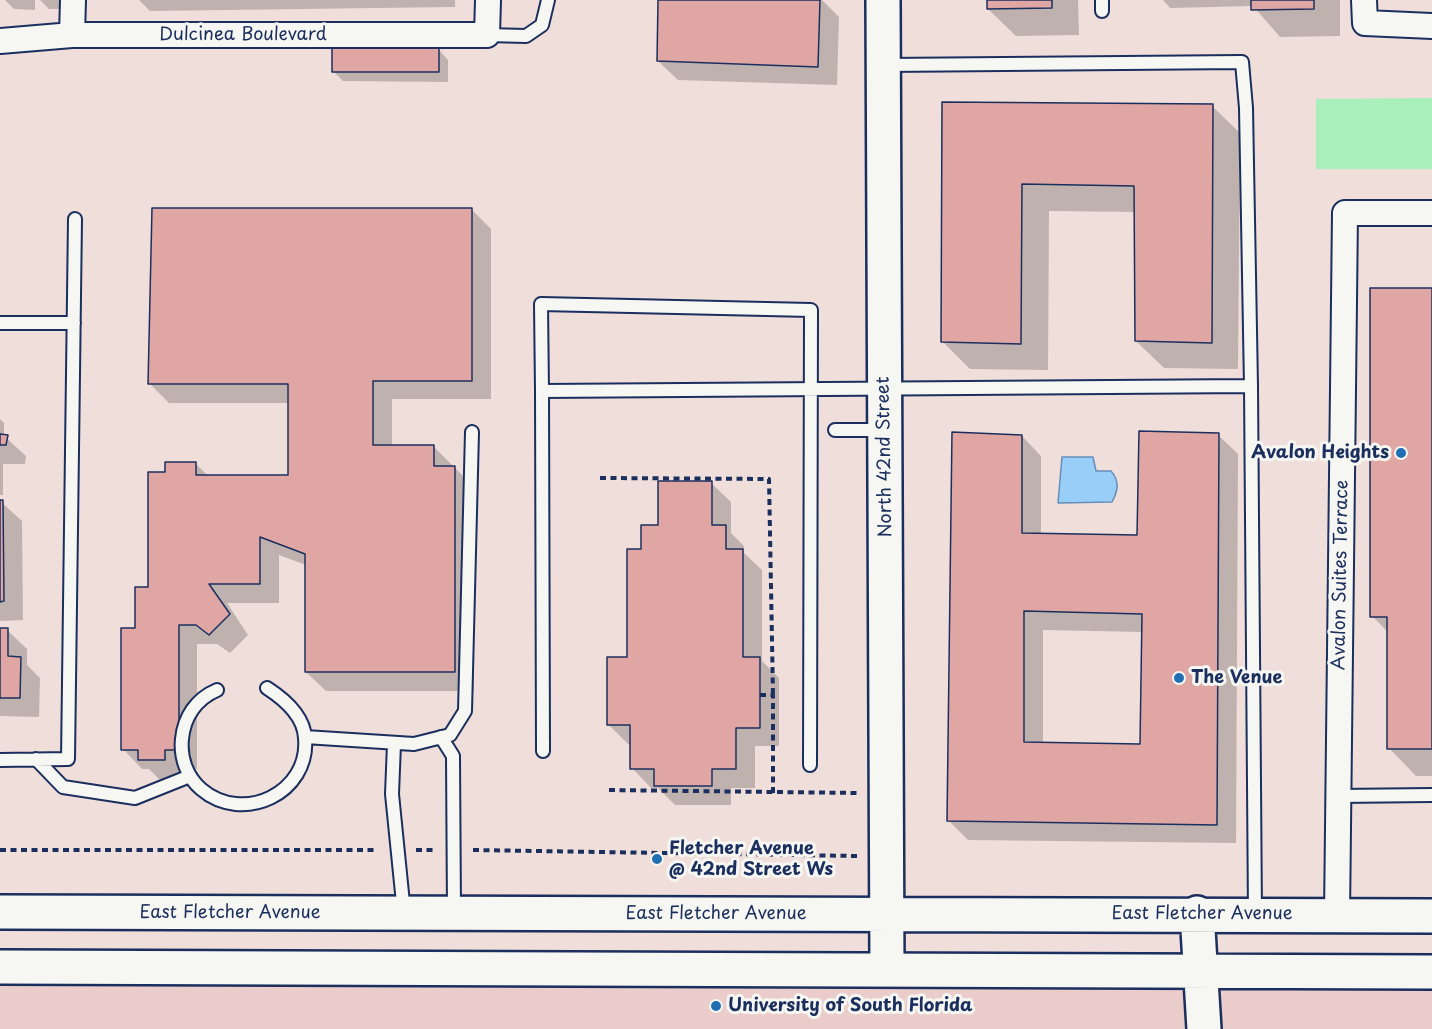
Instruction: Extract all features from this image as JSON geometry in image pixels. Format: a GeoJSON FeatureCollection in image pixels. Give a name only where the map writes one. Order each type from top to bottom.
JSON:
{"type":"FeatureCollection","features":[{"type":"Feature","properties":{"kind":"main road","name":"North 42nd Street"},"geometry":{"type":"LineString","coordinates":[[883,0],[884,388],[887,430],[889,915],[887,969]]}},
{"type":"Feature","properties":{"kind":"main road","name":"East Fletcher Avenue"},"geometry":{"type":"LineString","coordinates":[[0,912],[405,915],[1197,913],[1432,916]]}},
{"type":"Feature","properties":{"kind":"main road"},"geometry":{"type":"LineString","coordinates":[[1197,913],[1204,1029]]}},
{"type":"Feature","properties":{"kind":"main road"},"geometry":{"type":"LineString","coordinates":[[0,967],[1432,972]]}},
{"type":"Feature","properties":{"kind":"street"},"geometry":{"type":"LineString","coordinates":[[72,35],[73,0]]}},
{"type":"Feature","properties":{"kind":"street"},"geometry":{"type":"LineString","coordinates":[[487,35],[488,0]]}},
{"type":"Feature","properties":{"kind":"street"},"geometry":{"type":"LineString","coordinates":[[1364,0],[1365,23],[1432,26]]}},
{"type":"Feature","properties":{"kind":"street","name":"Dulcinea Boulevard"},"geometry":{"type":"LineString","coordinates":[[0,41],[72,35],[487,35]]}},
{"type":"Feature","properties":{"kind":"street","name":"Avalon Suites Terrace"},"geometry":{"type":"LineString","coordinates":[[1337,915],[1345,213],[1432,213]]}},
{"type":"Feature","properties":{"kind":"lane"},"geometry":{"type":"LineString","coordinates":[[487,35],[526,36],[542,26],[548,0]]}},
{"type":"Feature","properties":{"kind":"lane"},"geometry":{"type":"LineString","coordinates":[[884,65],[1242,62],[1246,108],[1251,386],[1255,915]]}},
{"type":"Feature","properties":{"kind":"lane"},"geometry":{"type":"LineString","coordinates":[[0,760],[68,759],[75,219]]}},
{"type":"Feature","properties":{"kind":"lane"},"geometry":{"type":"LineString","coordinates":[[543,751],[541,304],[811,310],[813,390],[810,765]]}},
{"type":"Feature","properties":{"kind":"lane"},"geometry":{"type":"LineString","coordinates":[[0,323],[74,323]]}},
{"type":"Feature","properties":{"kind":"lane"},"geometry":{"type":"LineString","coordinates":[[542,391],[1251,386]]}},
{"type":"Feature","properties":{"kind":"lane"},"geometry":{"type":"LineString","coordinates":[[836,430],[887,430]]}},
{"type":"Feature","properties":{"kind":"lane"},"geometry":{"type":"LineString","coordinates":[[306,737],[414,744],[450,735],[465,711],[472,432]]}},
{"type":"Feature","properties":{"kind":"lane"},"geometry":{"type":"LineString","coordinates":[[217,690],[207,694],[192,708],[183,727],[181,747],[190,776],[210,796],[229,804],[248,805],[267,800],[284,790],[296,774],[306,737],[291,708],[267,688]]}},
{"type":"Feature","properties":{"kind":"lane"},"geometry":{"type":"LineString","coordinates":[[441,737],[453,756],[454,915]]}},
{"type":"Feature","properties":{"kind":"lane"},"geometry":{"type":"LineString","coordinates":[[394,744],[392,794],[405,915]]}},
{"type":"Feature","properties":{"kind":"lane"},"geometry":{"type":"LineString","coordinates":[[36,759],[63,787],[135,798],[190,776]]}},
{"type":"Feature","properties":{"kind":"lane"},"geometry":{"type":"LineString","coordinates":[[1338,796],[1432,795]]}},
{"type":"Feature","properties":{"kind":"path"},"geometry":{"type":"LineString","coordinates":[[600,478],[769,479],[775,720],[773,793]]}},
{"type":"Feature","properties":{"kind":"path"},"geometry":{"type":"LineString","coordinates":[[760,695],[773,695]]}},
{"type":"Feature","properties":{"kind":"path"},"geometry":{"type":"LineString","coordinates":[[609,790],[863,793]]}},
{"type":"Feature","properties":{"kind":"path"},"geometry":{"type":"LineString","coordinates":[[852,998],[853,1010]]}},
{"type":"Feature","properties":{"kind":"shaded area","name":"University of South Florida"},"geometry":{"type":"Polygon","coordinates":[[[0,982],[1432,984],[1432,1029],[0,1029],[0,982]]]}},
{"type":"Feature","properties":{"kind":"green space"},"geometry":{"type":"Polygon","coordinates":[[[1432,98],[1432,169],[1316,169],[1316,99],[1432,98]]]}},
{"type":"Feature","properties":{"kind":"water"},"geometry":{"type":"Polygon","coordinates":[[[1062,457],[1093,457],[1096,471],[1111,471],[1117,486],[1112,502],[1058,503],[1062,457]]]}},
{"type":"Feature","properties":{"kind":"building"},"geometry":{"type":"Polygon","coordinates":[[[658,0],[820,0],[818,67],[657,61],[658,0]]]}},
{"type":"Feature","properties":{"kind":"building"},"geometry":{"type":"Polygon","coordinates":[[[987,0],[1052,0],[1052,8],[987,9],[987,0]]]}},
{"type":"Feature","properties":{"kind":"building"},"geometry":{"type":"Polygon","coordinates":[[[1251,0],[1314,0],[1314,9],[1251,10],[1251,0]]]}},
{"type":"Feature","properties":{"kind":"building"},"geometry":{"type":"Polygon","coordinates":[[[332,48],[439,48],[439,72],[332,72],[332,48]]]}},
{"type":"Feature","properties":{"kind":"building"},"geometry":{"type":"Polygon","coordinates":[[[942,102],[1213,104],[1212,343],[1135,341],[1134,186],[1022,184],[1021,344],[941,342],[942,102]]]}},
{"type":"Feature","properties":{"kind":"building"},"geometry":{"type":"Polygon","coordinates":[[[152,208],[472,208],[472,381],[373,381],[373,445],[434,445],[434,466],[455,466],[455,672],[305,672],[305,554],[260,537],[260,584],[209,584],[230,614],[209,635],[196,625],[179,625],[179,750],[165,750],[165,760],[138,760],[138,750],[121,750],[121,628],[135,628],[135,587],[148,587],[148,472],[165,472],[165,462],[196,462],[196,475],[288,475],[288,384],[148,384],[152,208]]]}},
{"type":"Feature","properties":{"kind":"building","name":"Avalon Heights"},"geometry":{"type":"Polygon","coordinates":[[[1370,288],[1432,288],[1432,749],[1387,749],[1387,617],[1370,617],[1370,288]]]}},
{"type":"Feature","properties":{"kind":"building","name":"The Venue"},"geometry":{"type":"Polygon","coordinates":[[[1139,431],[1219,433],[1217,825],[947,821],[952,432],[1022,435],[1022,533],[1137,535],[1139,431]],[[1024,611],[1024,742],[1140,744],[1142,614],[1024,611]]]}},
{"type":"Feature","properties":{"kind":"building"},"geometry":{"type":"Polygon","coordinates":[[[0,434],[8,435],[6,445],[0,445],[0,434]]]}},
{"type":"Feature","properties":{"kind":"building"},"geometry":{"type":"Polygon","coordinates":[[[658,481],[712,481],[712,525],[726,525],[726,549],[743,549],[743,657],[760,657],[760,728],[736,728],[736,769],[712,769],[712,786],[654,786],[654,769],[630,769],[630,725],[607,725],[607,657],[627,657],[627,549],[641,549],[641,525],[658,525],[658,481]]]}},
{"type":"Feature","properties":{"kind":"building"},"geometry":{"type":"Polygon","coordinates":[[[0,500],[3,500],[4,601],[0,602],[0,500]]]}},
{"type":"Feature","properties":{"kind":"building"},"geometry":{"type":"Polygon","coordinates":[[[0,628],[8,628],[8,656],[21,657],[20,698],[0,698],[0,628]]]}},
{"type":"Feature","properties":{"kind":"place","name":"Avalon Heights"},"geometry":{"type":"Point","coordinates":[1401,453]}},
{"type":"Feature","properties":{"kind":"place","name":"The Venue"},"geometry":{"type":"Point","coordinates":[1179,678]}},
{"type":"Feature","properties":{"kind":"place","name":"Fletcher Avenue @ 42nd Street Ws"},"geometry":{"type":"Point","coordinates":[657,859]}},
{"type":"Feature","properties":{"kind":"place","name":"University of South Florida"},"geometry":{"type":"Point","coordinates":[716,1006]}}]}
